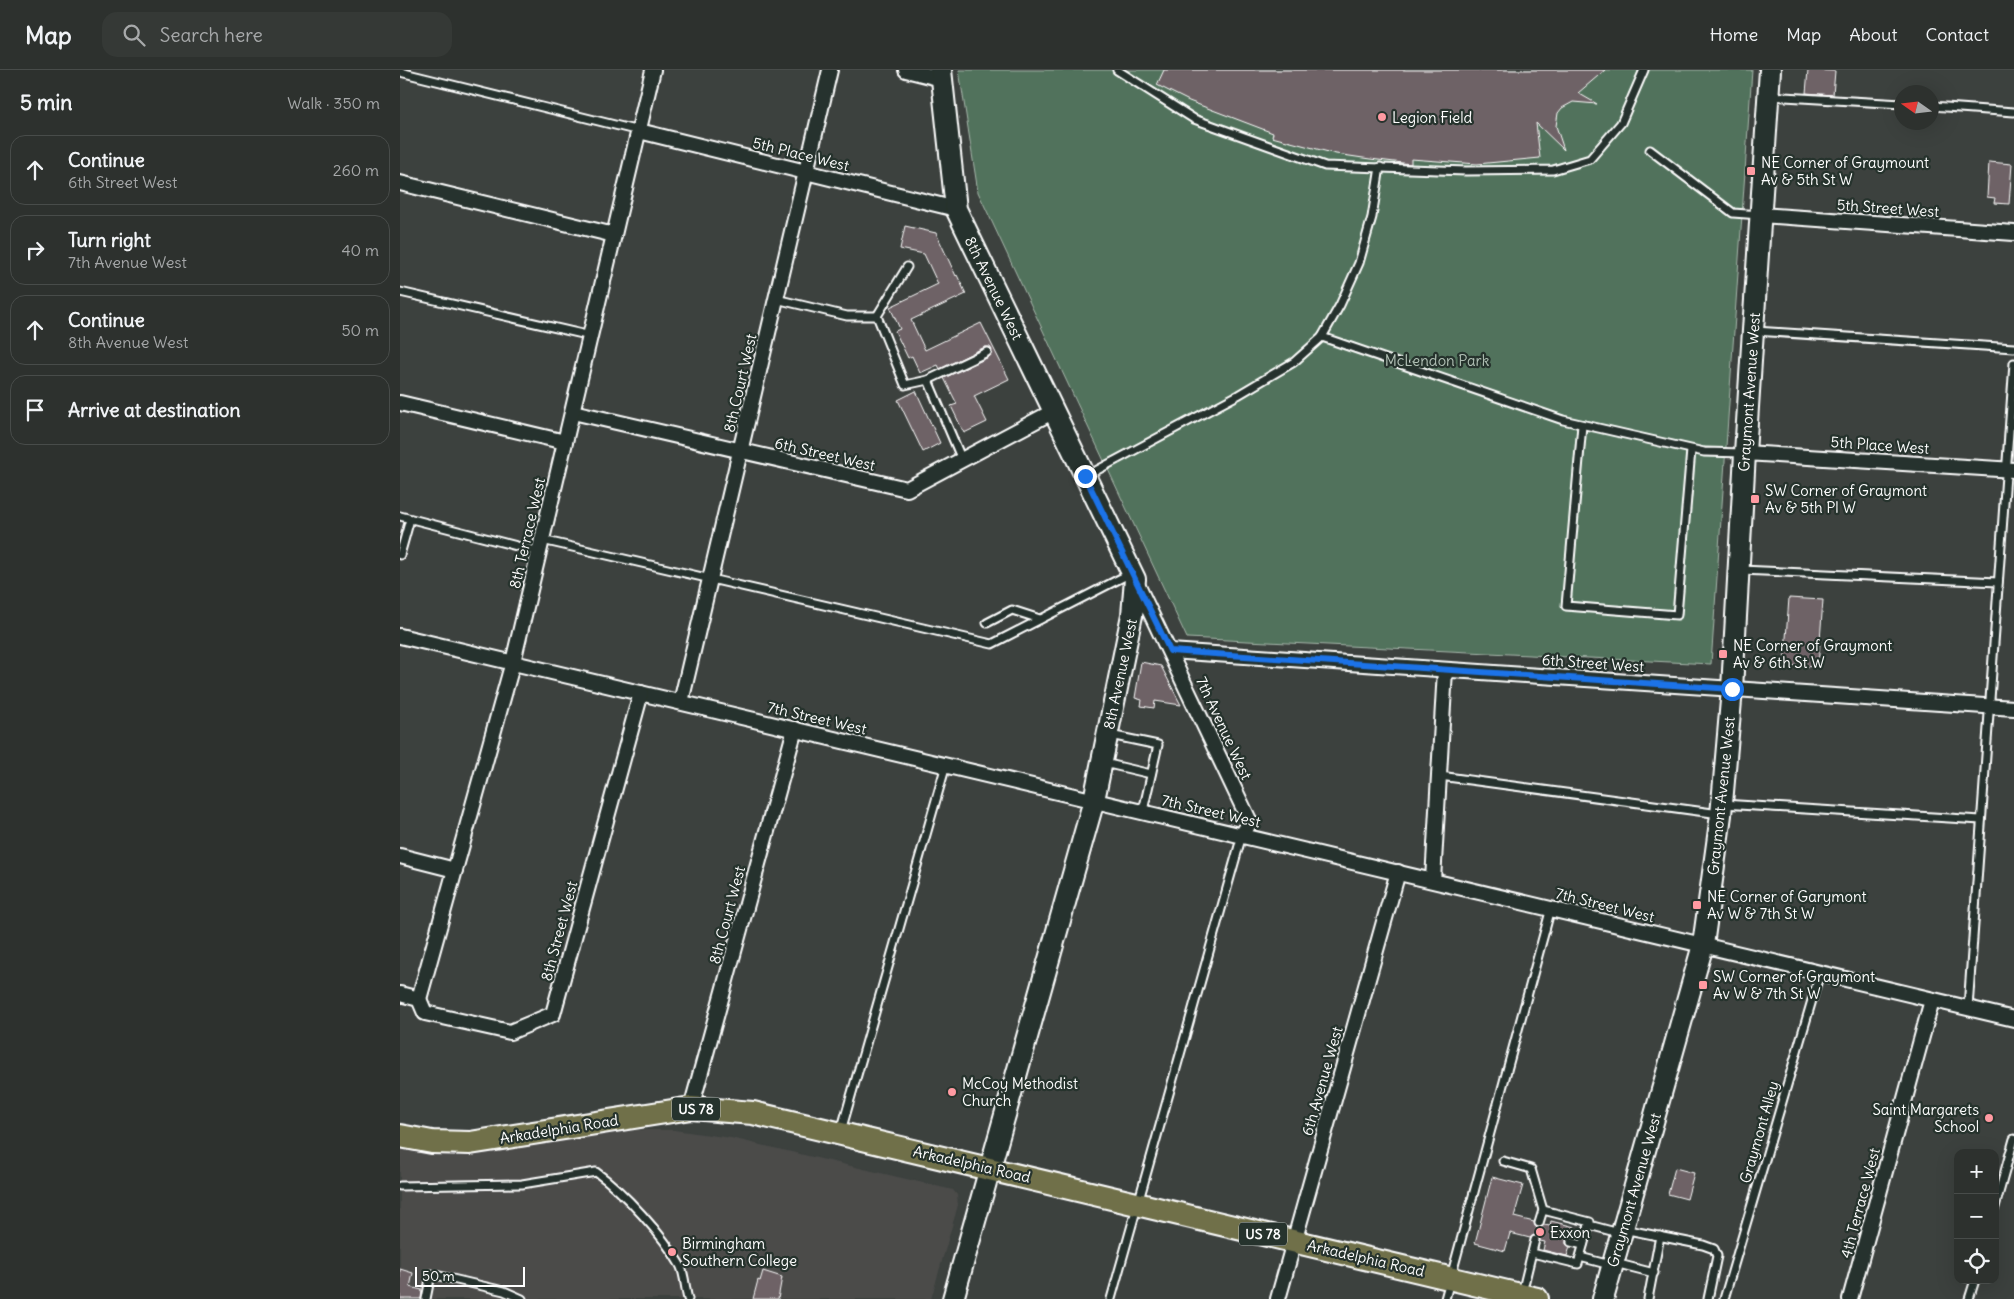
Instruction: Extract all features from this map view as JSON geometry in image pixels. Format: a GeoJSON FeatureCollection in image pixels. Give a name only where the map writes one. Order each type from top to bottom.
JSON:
{"type":"FeatureCollection","features":[{"type":"Feature","properties":{"kind":"main road","name":"Graymont Avenue West"},"geometry":{"type":"LineString","coordinates":[[1603,1299],[1703,945],[1722,809],[1732,689],[1770,70]]}},
{"type":"Feature","properties":{"kind":"main road","name":"8th Avenue West"},"geometry":{"type":"LineString","coordinates":[[942,74],[956,209],[1133,576],[1132,614],[1094,800],[953,1299]]}},
{"type":"Feature","properties":{"kind":"main road","name":"Arkadelphia Road"},"geometry":{"type":"LineString","coordinates":[[400,1136],[432,1142],[470,1143],[691,1108],[753,1113],[1294,1241],[1448,1289],[1529,1297]]}},
{"type":"Feature","properties":{"kind":"street","name":"8th Terrace West"},"geometry":{"type":"LineString","coordinates":[[419,999],[514,662],[653,70]]}},
{"type":"Feature","properties":{"kind":"street","name":"8th Court West"},"geometry":{"type":"LineString","coordinates":[[681,702],[830,70]]}},
{"type":"Feature","properties":{"kind":"street"},"geometry":{"type":"LineString","coordinates":[[906,70],[942,74]]}},
{"type":"Feature","properties":{"kind":"street","name":"5th Place West"},"geometry":{"type":"LineString","coordinates":[[639,131],[956,209]]}},
{"type":"Feature","properties":{"kind":"street"},"geometry":{"type":"LineString","coordinates":[[400,183],[614,235]]}},
{"type":"Feature","properties":{"kind":"street","name":"5th Street West"},"geometry":{"type":"LineString","coordinates":[[1760,215],[2014,232]]}},
{"type":"Feature","properties":{"kind":"street"},"geometry":{"type":"LineString","coordinates":[[400,403],[565,442]]}},
{"type":"Feature","properties":{"kind":"street","name":"6th Street West"},"geometry":{"type":"LineString","coordinates":[[573,412],[907,490],[1054,411]]}},
{"type":"Feature","properties":{"kind":"street","name":"5th Place West"},"geometry":{"type":"LineString","coordinates":[[1745,453],[2010,470]]}},
{"type":"Feature","properties":{"kind":"street","name":"7th Avenue West"},"geometry":{"type":"LineString","coordinates":[[1133,576],[1250,822],[1242,835]]}},
{"type":"Feature","properties":{"kind":"street","name":"7th Street West"},"geometry":{"type":"LineString","coordinates":[[400,636],[2014,1019]]}},
{"type":"Feature","properties":{"kind":"street","name":"6th Street West"},"geometry":{"type":"LineString","coordinates":[[1170,651],[2014,708]]}},
{"type":"Feature","properties":{"kind":"street"},"geometry":{"type":"LineString","coordinates":[[1433,880],[1445,670]]}},
{"type":"Feature","properties":{"kind":"street","name":"8th Street West"},"geometry":{"type":"LineString","coordinates":[[419,999],[425,1013],[510,1032],[554,1014],[641,693]]}},
{"type":"Feature","properties":{"kind":"street","name":"8th Court West"},"geometry":{"type":"LineString","coordinates":[[691,1108],[795,730]]}},
{"type":"Feature","properties":{"kind":"street"},"geometry":{"type":"LineString","coordinates":[[400,856],[455,870]]}},
{"type":"Feature","properties":{"kind":"street","name":"6th Avenue West"},"geometry":{"type":"LineString","coordinates":[[1278,1299],[1398,872]]}},
{"type":"Feature","properties":{"kind":"street"},"geometry":{"type":"LineString","coordinates":[[400,994],[419,999]]}},
{"type":"Feature","properties":{"kind":"street","name":"4th Terrace West"},"geometry":{"type":"LineString","coordinates":[[1850,1299],[1932,1000]]}},
{"type":"Feature","properties":{"kind":"lane"},"geometry":{"type":"LineString","coordinates":[[1117,70],[1194,119],[1325,166],[1466,171],[1553,170],[1590,159],[1621,123],[1644,70]]}},
{"type":"Feature","properties":{"kind":"lane"},"geometry":{"type":"LineString","coordinates":[[400,72],[639,131]]}},
{"type":"Feature","properties":{"kind":"lane"},"geometry":{"type":"LineString","coordinates":[[1768,96],[1894,104]]}},
{"type":"Feature","properties":{"kind":"lane"},"geometry":{"type":"LineString","coordinates":[[1939,107],[2014,112]]}},
{"type":"Feature","properties":{"kind":"lane"},"geometry":{"type":"LineString","coordinates":[[1650,150],[1733,213],[1760,215]]}},
{"type":"Feature","properties":{"kind":"lane"},"geometry":{"type":"LineString","coordinates":[[1085,476],[1238,395],[1294,362],[1322,337],[1340,305],[1359,263],[1372,217],[1380,167]]}},
{"type":"Feature","properties":{"kind":"lane"},"geometry":{"type":"LineString","coordinates":[[877,316],[907,267]]}},
{"type":"Feature","properties":{"kind":"lane"},"geometry":{"type":"LineString","coordinates":[[400,292],[590,336]]}},
{"type":"Feature","properties":{"kind":"lane"},"geometry":{"type":"LineString","coordinates":[[776,299],[847,316],[877,316]]}},
{"type":"Feature","properties":{"kind":"lane"},"geometry":{"type":"LineString","coordinates":[[877,316],[905,385],[928,380],[987,352]]}},
{"type":"Feature","properties":{"kind":"lane"},"geometry":{"type":"LineString","coordinates":[[1753,331],[2014,348]]}},
{"type":"Feature","properties":{"kind":"lane"},"geometry":{"type":"LineString","coordinates":[[1322,337],[1563,420],[1692,450],[1745,453]]}},
{"type":"Feature","properties":{"kind":"lane"},"geometry":{"type":"LineString","coordinates":[[1968,1008],[1998,582],[2010,470],[2014,363]]}},
{"type":"Feature","properties":{"kind":"lane"},"geometry":{"type":"LineString","coordinates":[[928,380],[962,460]]}},
{"type":"Feature","properties":{"kind":"lane"},"geometry":{"type":"LineString","coordinates":[[1582,425],[1566,606],[1677,615],[1692,450]]}},
{"type":"Feature","properties":{"kind":"lane"},"geometry":{"type":"LineString","coordinates":[[400,516],[710,580],[992,644],[1040,619],[1133,576]]}},
{"type":"Feature","properties":{"kind":"lane"},"geometry":{"type":"LineString","coordinates":[[400,556],[410,519]]}},
{"type":"Feature","properties":{"kind":"lane"},"geometry":{"type":"LineString","coordinates":[[1738,570],[1998,582]]}},
{"type":"Feature","properties":{"kind":"lane"},"geometry":{"type":"LineString","coordinates":[[987,623],[1012,610],[1040,619]]}},
{"type":"Feature","properties":{"kind":"lane"},"geometry":{"type":"LineString","coordinates":[[1107,734],[1158,745],[1143,811]]}},
{"type":"Feature","properties":{"kind":"lane"},"geometry":{"type":"LineString","coordinates":[[1101,763],[1151,774]]}},
{"type":"Feature","properties":{"kind":"lane"},"geometry":{"type":"LineString","coordinates":[[840,1134],[946,765]]}},
{"type":"Feature","properties":{"kind":"lane"},"geometry":{"type":"LineString","coordinates":[[1440,776],[1722,809],[1981,820]]}},
{"type":"Feature","properties":{"kind":"lane"},"geometry":{"type":"LineString","coordinates":[[1111,1299],[1242,835]]}},
{"type":"Feature","properties":{"kind":"lane"},"geometry":{"type":"LineString","coordinates":[[1448,1289],[1551,908]]}},
{"type":"Feature","properties":{"kind":"lane","name":"Graymont Alley"},"geometry":{"type":"LineString","coordinates":[[1724,1299],[1820,973]]}},
{"type":"Feature","properties":{"kind":"lane"},"geometry":{"type":"LineString","coordinates":[[1998,1194],[2014,1139]]}},
{"type":"Feature","properties":{"kind":"lane"},"geometry":{"type":"LineString","coordinates":[[1503,1161],[1531,1169],[1543,1210],[1539,1223]]}},
{"type":"Feature","properties":{"kind":"lane"},"geometry":{"type":"LineString","coordinates":[[400,1186],[522,1184],[596,1172],[607,1180],[662,1239],[681,1266],[688,1299]]}},
{"type":"Feature","properties":{"kind":"lane"},"geometry":{"type":"LineString","coordinates":[[1532,1253],[1578,1264],[1590,1222],[1543,1210]]}},
{"type":"Feature","properties":{"kind":"lane"},"geometry":{"type":"LineString","coordinates":[[1589,1225],[1622,1232],[1660,1236],[1714,1249],[1717,1256],[1708,1299]]}},
{"type":"Feature","properties":{"kind":"lane"},"geometry":{"type":"LineString","coordinates":[[1648,1299],[1660,1236]]}},
{"type":"Feature","properties":{"kind":"lane"},"geometry":{"type":"LineString","coordinates":[[1529,1297],[1532,1253],[1535,1240]]}},
{"type":"Feature","properties":{"kind":"lane"},"geometry":{"type":"LineString","coordinates":[[1571,1242],[1583,1245]]}},
{"type":"Feature","properties":{"kind":"lane"},"geometry":{"type":"LineString","coordinates":[[1580,1257],[1654,1273]]}},
{"type":"Feature","properties":{"kind":"lane"},"geometry":{"type":"LineString","coordinates":[[423,1298],[432,1274],[496,1288],[522,1299]]}},
{"type":"Feature","properties":{"kind":"lane"},"geometry":{"type":"LineString","coordinates":[[1970,1299],[1974,1284]]}},
{"type":"Feature","properties":{"kind":"shaded area","name":"Birmingham Southern College"},"geometry":{"type":"Polygon","coordinates":[[[634,1130],[674,1130],[731,1138],[953,1190],[957,1195],[958,1205],[931,1299],[400,1299],[400,1147],[430,1153],[470,1152],[634,1130]]]}},
{"type":"Feature","properties":{"kind":"green space","name":"McLendon Park"},"geometry":{"type":"Polygon","coordinates":[[[959,70],[1752,70],[1711,664],[1187,638],[978,192],[959,70]]]}},
{"type":"Feature","properties":{"kind":"building","name":"Legion Field"},"geometry":{"type":"Polygon","coordinates":[[[1164,70],[1605,70],[1578,93],[1597,104],[1573,102],[1562,108],[1558,113],[1556,126],[1564,150],[1536,123],[1540,158],[1477,164],[1411,159],[1411,164],[1336,154],[1272,137],[1273,133],[1189,101],[1157,85],[1164,70]]]}},
{"type":"Feature","properties":{"kind":"building"},"geometry":{"type":"Polygon","coordinates":[[[1808,70],[1835,71],[1833,95],[1806,93],[1808,70]]]}},
{"type":"Feature","properties":{"kind":"building"},"geometry":{"type":"Polygon","coordinates":[[[1989,162],[2012,164],[2009,204],[1994,203],[1995,198],[1987,197],[1989,162]]]}},
{"type":"Feature","properties":{"kind":"building"},"geometry":{"type":"Polygon","coordinates":[[[905,226],[936,233],[966,294],[911,320],[925,350],[981,323],[1009,379],[974,396],[987,422],[964,433],[951,406],[957,404],[944,378],[989,357],[992,350],[990,347],[985,347],[940,369],[938,365],[920,373],[912,356],[908,358],[895,331],[900,329],[890,307],[938,284],[924,254],[900,249],[905,226]]]}},
{"type":"Feature","properties":{"kind":"building"},"geometry":{"type":"Polygon","coordinates":[[[916,391],[940,443],[923,452],[898,400],[916,391]]]}},
{"type":"Feature","properties":{"kind":"building"},"geometry":{"type":"Polygon","coordinates":[[[1789,598],[1823,600],[1818,667],[1784,665],[1789,598]]]}},
{"type":"Feature","properties":{"kind":"building"},"geometry":{"type":"Polygon","coordinates":[[[1141,662],[1161,666],[1181,705],[1155,701],[1154,708],[1141,706],[1142,700],[1135,698],[1141,662]]]}},
{"type":"Feature","properties":{"kind":"building"},"geometry":{"type":"Polygon","coordinates":[[[1675,1168],[1694,1173],[1687,1199],[1668,1194],[1675,1168]]]}},
{"type":"Feature","properties":{"kind":"building"},"geometry":{"type":"Polygon","coordinates":[[[1492,1177],[1523,1185],[1514,1217],[1534,1222],[1538,1228],[1544,1225],[1550,1226],[1551,1221],[1575,1227],[1572,1237],[1566,1240],[1566,1244],[1570,1247],[1567,1256],[1543,1250],[1545,1242],[1540,1241],[1536,1235],[1530,1238],[1510,1233],[1505,1251],[1475,1243],[1492,1177]]]}},
{"type":"Feature","properties":{"kind":"building"},"geometry":{"type":"Polygon","coordinates":[[[400,1269],[413,1273],[410,1287],[422,1290],[421,1299],[400,1299],[400,1269]]]}},
{"type":"Feature","properties":{"kind":"building"},"geometry":{"type":"Polygon","coordinates":[[[763,1271],[782,1277],[778,1299],[753,1299],[758,1280],[760,1281],[763,1271]]]}},
{"type":"Feature","properties":{"kind":"place","name":"Legion Field"},"geometry":{"type":"Point","coordinates":[1382,117]}},
{"type":"Feature","properties":{"kind":"place","name":"NE Corner of Graymount Av & 5th St W"},"geometry":{"type":"Point","coordinates":[1751,171]}},
{"type":"Feature","properties":{"kind":"place","name":"SW Corner of Graymont Av & 5th Pl W"},"geometry":{"type":"Point","coordinates":[1755,499]}},
{"type":"Feature","properties":{"kind":"place","name":"NE Corner of Graymont Av & 6th St W"},"geometry":{"type":"Point","coordinates":[1723,654]}},
{"type":"Feature","properties":{"kind":"place","name":"NE Corner of Garymont Av W & 7th St W"},"geometry":{"type":"Point","coordinates":[1697,905]}},
{"type":"Feature","properties":{"kind":"place","name":"SW Corner of Graymont Av W & 7th St W"},"geometry":{"type":"Point","coordinates":[1703,985]}},
{"type":"Feature","properties":{"kind":"place","name":"McCoy Methodist Church"},"geometry":{"type":"Point","coordinates":[952,1092]}},
{"type":"Feature","properties":{"kind":"place","name":"Saint Margarets School"},"geometry":{"type":"Point","coordinates":[1989,1118]}},
{"type":"Feature","properties":{"kind":"place","name":"Exxon"},"geometry":{"type":"Point","coordinates":[1540,1232]}},
{"type":"Feature","properties":{"kind":"place","name":"Birmingham Southern College"},"geometry":{"type":"Point","coordinates":[672,1252]}},
{"type":"Feature","properties":{"kind":"route"},"geometry":{"type":"LineString","coordinates":[[1085,476],[1170,651],[1732,689]]}}]}
